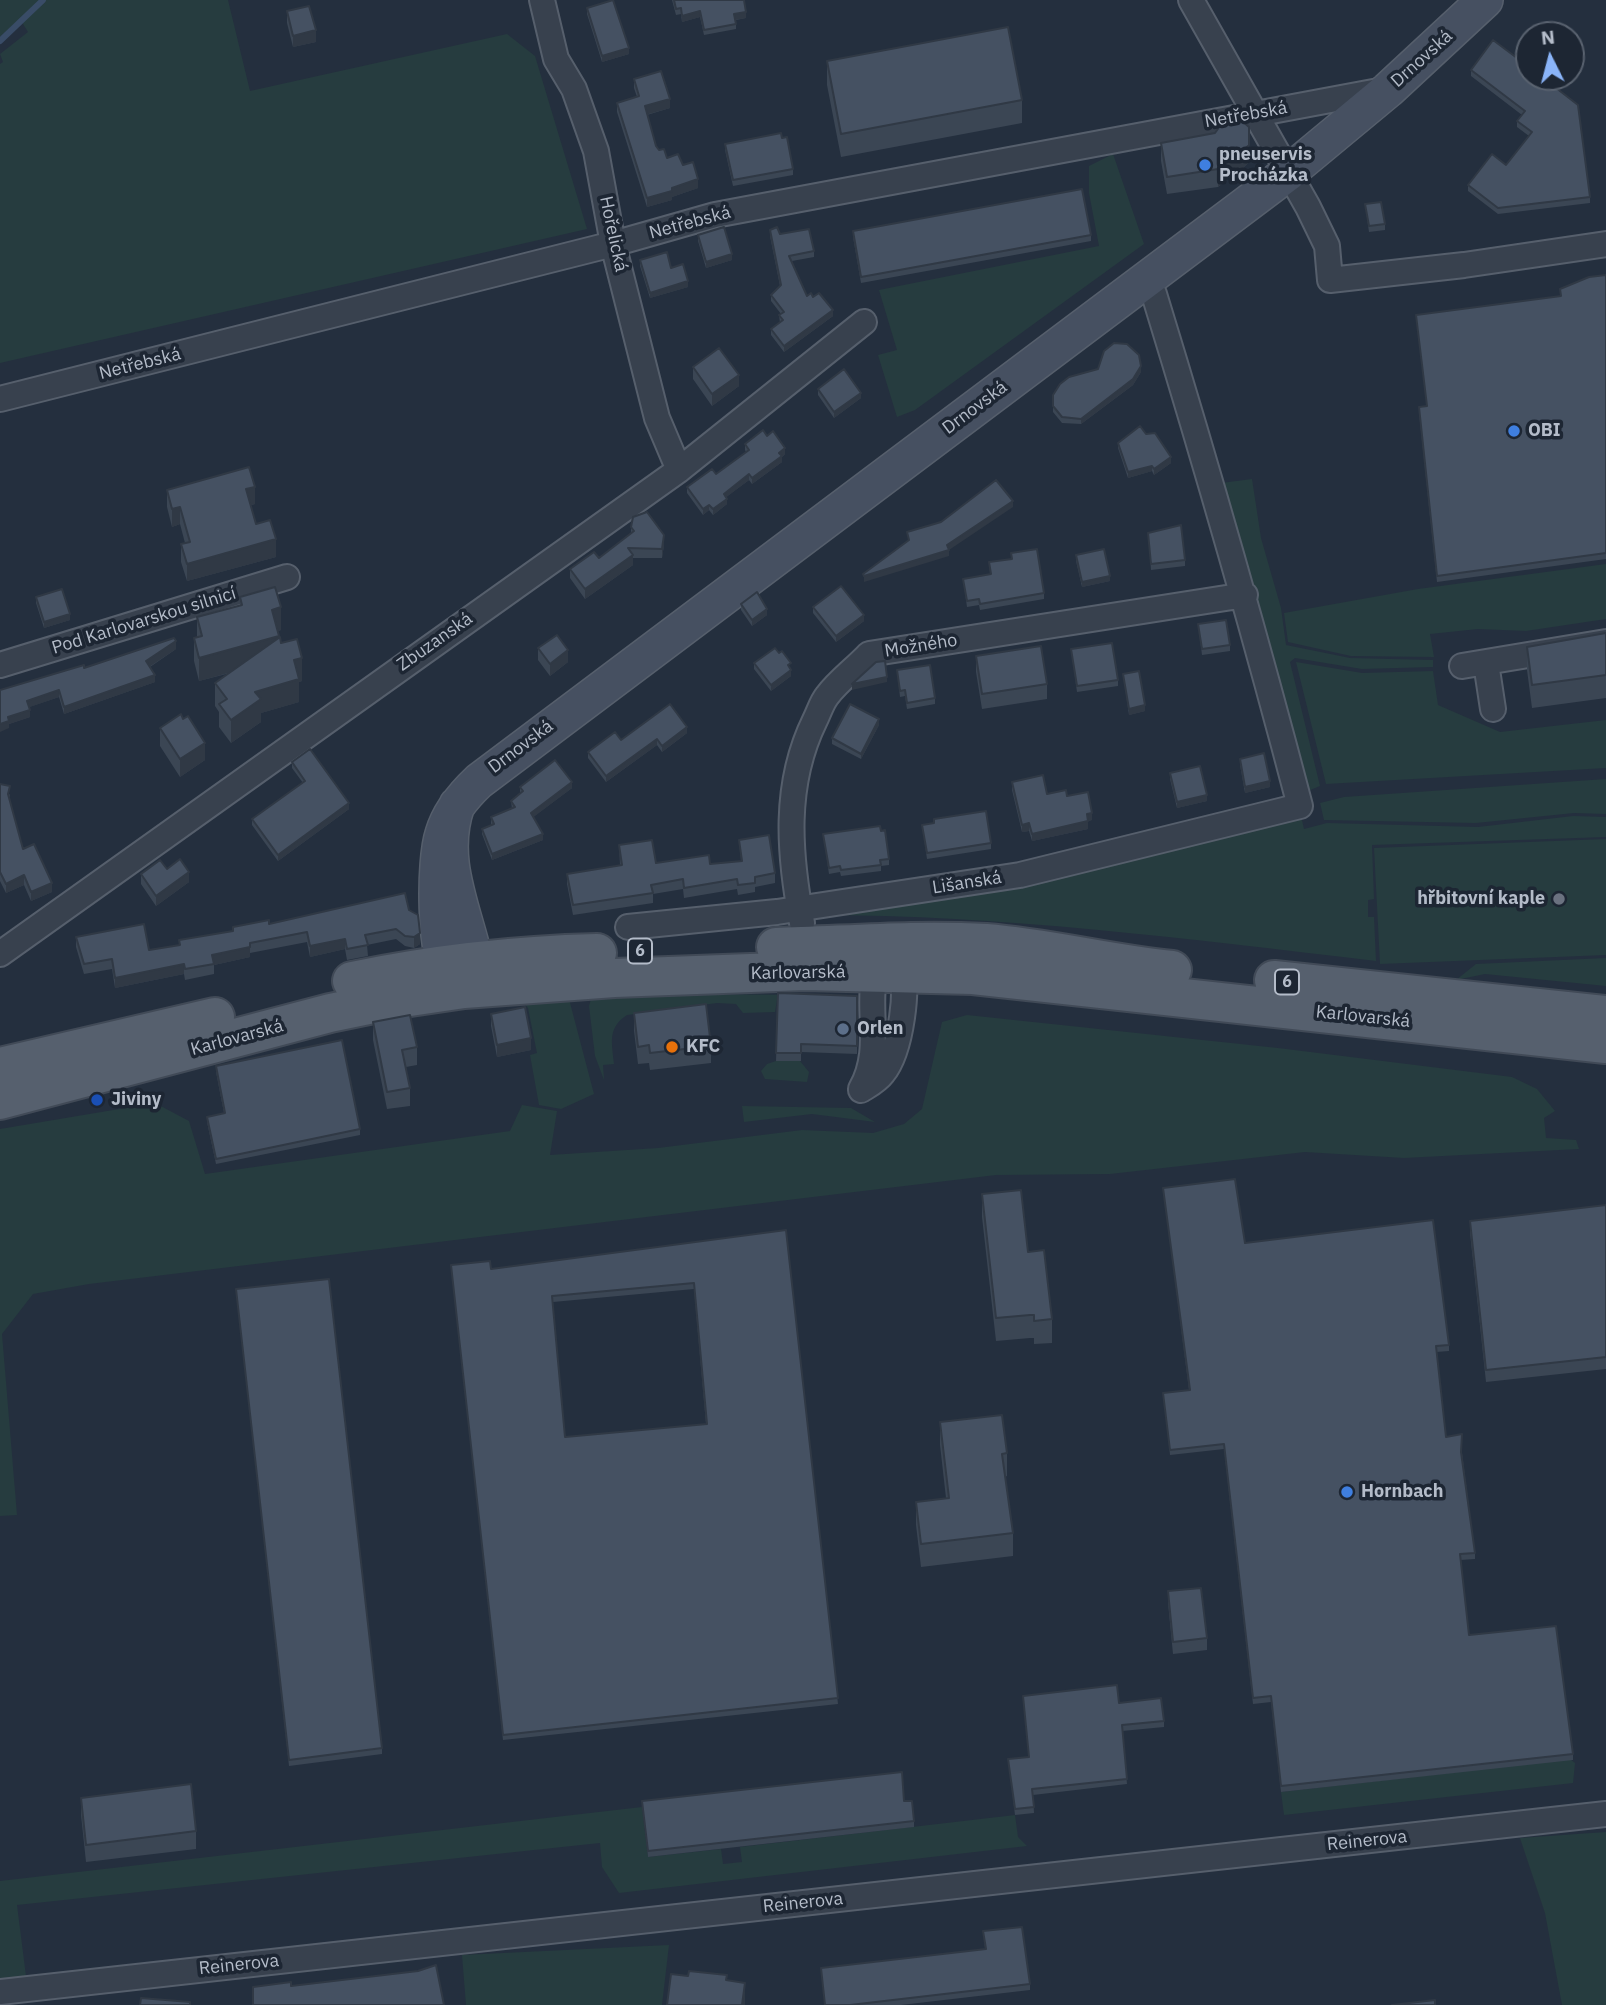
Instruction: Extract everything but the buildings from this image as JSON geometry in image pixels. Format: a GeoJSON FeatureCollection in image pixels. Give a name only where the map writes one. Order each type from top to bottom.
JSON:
{"type":"FeatureCollection","features":[{"type":"Feature","properties":{"kind":"main road","name":"Drnovská"},"geometry":{"type":"LineString","coordinates":[[462,971],[438,922],[437,866],[443,833],[457,805],[495,766],[1288,173],[1388,90],[1485,0]]}},
{"type":"Feature","properties":{"kind":"main road","name":"Karlovarská"},"geometry":{"type":"LineString","coordinates":[[1,1070],[330,1013],[462,971],[529,955],[804,946],[890,961],[1039,981],[1606,1044]]}},
{"type":"Feature","properties":{"kind":"main road","name":"Karlovarská"},"geometry":{"type":"LineString","coordinates":[[462,971],[614,978],[1048,949],[1146,967],[1606,1015]]}},
{"type":"Feature","properties":{"kind":"street","name":"Hořelická"},"geometry":{"type":"LineString","coordinates":[[542,0],[556,59],[574,89],[596,151],[613,244],[657,418],[679,470]]}},
{"type":"Feature","properties":{"kind":"street"},"geometry":{"type":"LineString","coordinates":[[1191,0],[1327,246],[1330,280],[1464,265],[1606,244]]}},
{"type":"Feature","properties":{"kind":"street","name":"Netřebská"},"geometry":{"type":"LineString","coordinates":[[0,399],[613,244],[715,215],[1388,90]]}},
{"type":"Feature","properties":{"kind":"street"},"geometry":{"type":"LineString","coordinates":[[1146,281],[1154,294],[1187,398],[1245,595]]}},
{"type":"Feature","properties":{"kind":"street","name":"Zbuzanská"},"geometry":{"type":"LineString","coordinates":[[0,954],[679,470],[864,322]]}},
{"type":"Feature","properties":{"kind":"street","name":"Pod Karlovarskou silnicí"},"geometry":{"type":"LineString","coordinates":[[0,665],[287,577]]}},
{"type":"Feature","properties":{"kind":"street","name":"Lišanská"},"geometry":{"type":"LineString","coordinates":[[628,927],[799,909],[1020,875],[1300,806],[1245,595]]}},
{"type":"Feature","properties":{"kind":"street","name":"Možného"},"geometry":{"type":"LineString","coordinates":[[804,946],[790,807],[796,770],[807,736],[827,696],[869,654],[1245,595]]}},
{"type":"Feature","properties":{"kind":"street"},"geometry":{"type":"LineString","coordinates":[[1493,709],[1474,665],[1606,642]]}},
{"type":"Feature","properties":{"kind":"street","name":"Reinerova"},"geometry":{"type":"LineString","coordinates":[[0,1992],[1606,1815]]}},
{"type":"Feature","properties":{"kind":"green space"},"geometry":{"type":"Polygon","coordinates":[[[0,0],[228,0],[250,91],[507,34],[535,56],[587,229],[0,363],[0,64],[3,62],[0,54],[28,32],[20,19],[0,37],[0,0]]]}},
{"type":"Feature","properties":{"kind":"green space"},"geometry":{"type":"Polygon","coordinates":[[[1113,154],[1144,244],[915,410],[897,417],[878,355],[897,350],[879,290],[1099,246],[1089,193],[1089,166],[1113,154]]]}},
{"type":"Feature","properties":{"kind":"green space"},"geometry":{"type":"Polygon","coordinates":[[[1252,479],[1261,538],[1281,608],[1286,645],[1350,658],[1433,660],[1433,667],[1362,669],[1295,658],[1290,662],[1320,786],[1303,793],[1221,483],[1252,479]]]}},
{"type":"Feature","properties":{"kind":"green space"},"geometry":{"type":"Polygon","coordinates":[[[1606,564],[1606,619],[1526,631],[1478,629],[1430,634],[1434,657],[1351,656],[1288,642],[1284,613],[1418,589],[1606,564]]]}},
{"type":"Feature","properties":{"kind":"green space"},"geometry":{"type":"Polygon","coordinates":[[[1296,662],[1362,673],[1433,671],[1438,705],[1500,732],[1606,720],[1606,768],[1326,784],[1296,662]]]}},
{"type":"Feature","properties":{"kind":"green space"},"geometry":{"type":"Polygon","coordinates":[[[1606,779],[1606,814],[1574,813],[1476,823],[1324,820],[1320,803],[1344,797],[1606,779]]]}},
{"type":"Feature","properties":{"kind":"green space"},"geometry":{"type":"Polygon","coordinates":[[[1301,816],[1304,829],[1327,823],[1478,827],[1573,816],[1606,817],[1606,837],[1372,845],[1374,899],[1368,900],[1368,917],[1374,917],[1376,961],[1026,924],[814,915],[1301,816]]]}},
{"type":"Feature","properties":{"kind":"green space"},"geometry":{"type":"Polygon","coordinates":[[[1606,839],[1606,955],[1380,964],[1374,848],[1606,839]]]}},
{"type":"Feature","properties":{"kind":"green space"},"geometry":{"type":"Polygon","coordinates":[[[1606,958],[1606,986],[1485,974],[1456,980],[1476,964],[1606,958]]]}},
{"type":"Feature","properties":{"kind":"green space"},"geometry":{"type":"Polygon","coordinates":[[[630,994],[843,995],[852,1002],[777,1000],[775,1012],[743,1013],[736,1004],[717,1003],[627,1015],[616,1025],[612,1036],[614,1064],[603,1065],[604,1080],[595,1056],[589,1006],[591,999],[630,994]]]}},
{"type":"Feature","properties":{"kind":"green space"},"geometry":{"type":"Polygon","coordinates":[[[520,999],[569,999],[594,1094],[561,1109],[539,1105],[530,1055],[537,1053],[528,1008],[520,999]]]}},
{"type":"Feature","properties":{"kind":"green space"},"geometry":{"type":"Polygon","coordinates":[[[967,1015],[1278,1048],[1512,1077],[1537,1089],[1555,1111],[1544,1118],[1546,1138],[1576,1140],[1579,1149],[1404,1158],[1305,1152],[1110,1174],[996,1175],[89,1284],[33,1294],[2,1334],[17,1515],[0,1516],[0,1129],[155,1103],[189,1121],[205,1174],[510,1131],[522,1105],[557,1111],[550,1155],[658,1148],[802,1130],[873,1133],[904,1124],[922,1109],[942,1022],[967,1015]]]}},
{"type":"Feature","properties":{"kind":"green space"},"geometry":{"type":"Polygon","coordinates":[[[776,1061],[800,1061],[809,1072],[807,1082],[765,1079],[761,1071],[767,1064],[776,1061]]]}},
{"type":"Feature","properties":{"kind":"green space"},"geometry":{"type":"Polygon","coordinates":[[[742,1106],[851,1108],[875,1122],[812,1114],[744,1122],[742,1106]]]}},
{"type":"Feature","properties":{"kind":"green space"},"geometry":{"type":"Polygon","coordinates":[[[1570,1759],[1575,1763],[1573,1783],[1284,1815],[1281,1792],[1570,1759]]]}},
{"type":"Feature","properties":{"kind":"green space"},"geometry":{"type":"Polygon","coordinates":[[[642,1807],[648,1857],[721,1849],[723,1864],[742,1862],[740,1847],[1015,1815],[1018,1837],[1027,1846],[619,1893],[602,1867],[600,1843],[17,1905],[26,1976],[0,1979],[0,1881],[642,1807]]]}},
{"type":"Feature","properties":{"kind":"green space"},"geometry":{"type":"Polygon","coordinates":[[[1606,1832],[1606,2005],[1562,2005],[1545,1913],[1520,1838],[1606,1832]]]}},
{"type":"Feature","properties":{"kind":"green space"},"geometry":{"type":"Polygon","coordinates":[[[669,1945],[662,2005],[466,2005],[462,1955],[669,1945]]]}},
{"type":"Feature","properties":{"kind":"waterway"},"geometry":{"type":"LineString","coordinates":[[0,41],[43,0]]}},
{"type":"Feature","properties":{"kind":"place","name":"pneuservis Procházka"},"geometry":{"type":"Point","coordinates":[1205,165]}},
{"type":"Feature","properties":{"kind":"place","name":"OBI"},"geometry":{"type":"Point","coordinates":[1514,431]}},
{"type":"Feature","properties":{"kind":"place","name":"hřbitovní kaple"},"geometry":{"type":"Point","coordinates":[1559,899]}},
{"type":"Feature","properties":{"kind":"place","name":"Orlen"},"geometry":{"type":"Point","coordinates":[843,1029]}},
{"type":"Feature","properties":{"kind":"place","name":"KFC"},"geometry":{"type":"Point","coordinates":[672,1047]}},
{"type":"Feature","properties":{"kind":"place","name":"Jiviny"},"geometry":{"type":"Point","coordinates":[97,1100]}},
{"type":"Feature","properties":{"kind":"place","name":"Hornbach"},"geometry":{"type":"Point","coordinates":[1347,1492]}}]}
